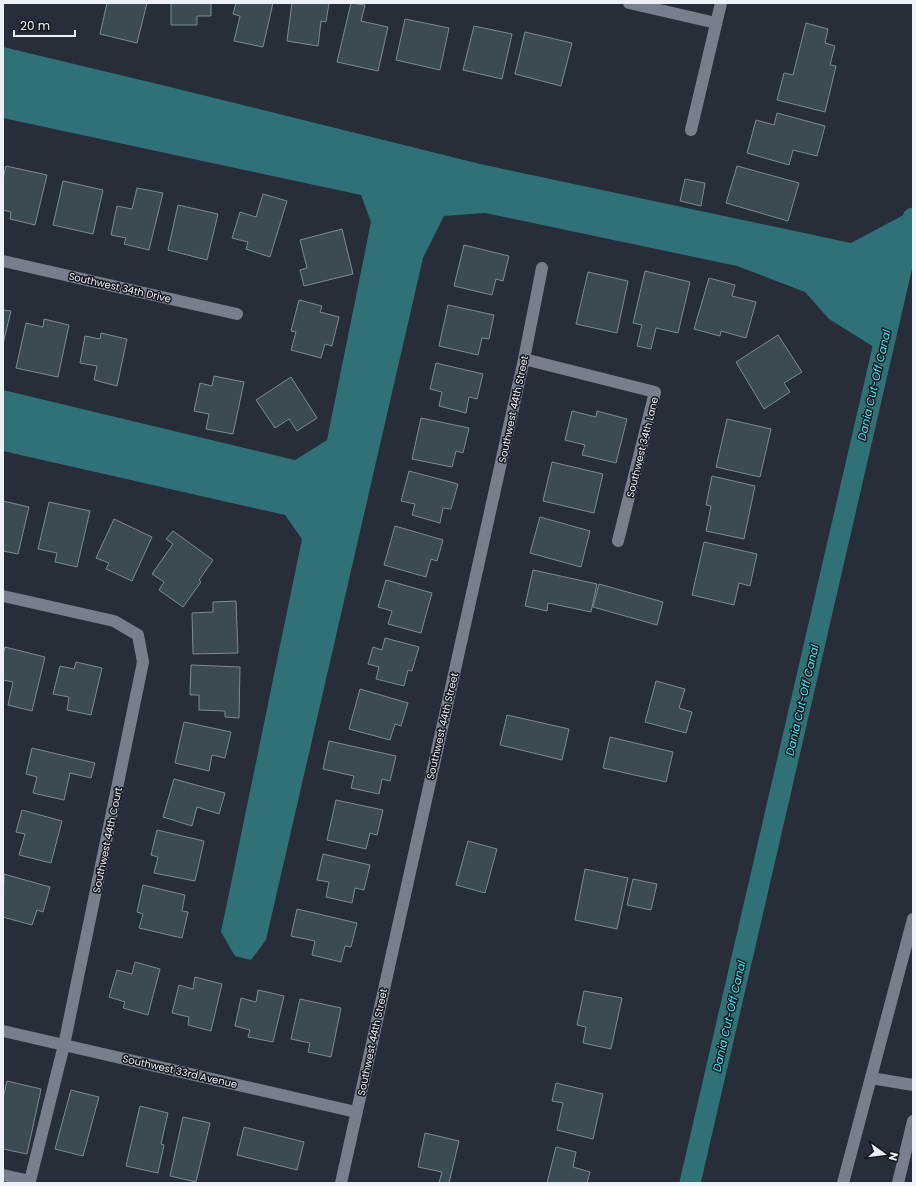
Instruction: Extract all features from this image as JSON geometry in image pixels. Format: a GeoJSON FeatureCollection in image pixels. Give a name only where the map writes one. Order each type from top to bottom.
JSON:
{"type":"FeatureCollection","features":[{"type":"Feature","properties":{"kind":"street"},"geometry":{"type":"LineString","coordinates":[[629,3],[716,23]]}},
{"type":"Feature","properties":{"kind":"street"},"geometry":{"type":"LineString","coordinates":[[691,130],[721,3]]}},
{"type":"Feature","properties":{"kind":"street","name":"Southwest 34th Drive"},"geometry":{"type":"LineString","coordinates":[[3,261],[237,314]]}},
{"type":"Feature","properties":{"kind":"street","name":"Southwest 44th Street"},"geometry":{"type":"LineString","coordinates":[[340,1183],[524,359],[542,268]]}},
{"type":"Feature","properties":{"kind":"street","name":"Southwest 34th Lane"},"geometry":{"type":"LineString","coordinates":[[524,359],[655,392],[618,540]]}},
{"type":"Feature","properties":{"kind":"street","name":"Southwest 44th Court"},"geometry":{"type":"LineString","coordinates":[[3,596],[114,621],[138,635],[143,662],[64,1045],[30,1181],[3,1175]]}},
{"type":"Feature","properties":{"kind":"street"},"geometry":{"type":"LineString","coordinates":[[843,1183],[913,919]]}},
{"type":"Feature","properties":{"kind":"street","name":"Southwest 33rd Avenue"},"geometry":{"type":"LineString","coordinates":[[3,1031],[356,1112]]}},
{"type":"Feature","properties":{"kind":"street"},"geometry":{"type":"LineString","coordinates":[[870,1078],[913,1085]]}},
{"type":"Feature","properties":{"kind":"street"},"geometry":{"type":"LineString","coordinates":[[898,1183],[913,1121]]}},
{"type":"Feature","properties":{"kind":"water"},"geometry":{"type":"Polygon","coordinates":[[[3,47],[480,164],[851,243],[913,210],[913,218],[882,352],[829,319],[805,292],[737,266],[485,213],[444,216],[423,258],[266,940],[251,960],[235,956],[221,932],[302,539],[285,515],[3,451],[3,390],[295,460],[327,440],[371,222],[361,195],[3,118],[3,47]]]}},
{"type":"Feature","properties":{"kind":"building"},"geometry":{"type":"Polygon","coordinates":[[[107,3],[147,3],[137,43],[100,34],[107,3]]]}},
{"type":"Feature","properties":{"kind":"building"},"geometry":{"type":"Polygon","coordinates":[[[171,3],[211,3],[211,16],[197,16],[197,25],[171,25],[171,3]]]}},
{"type":"Feature","properties":{"kind":"building"},"geometry":{"type":"Polygon","coordinates":[[[236,3],[273,3],[263,47],[234,41],[240,16],[233,14],[236,3]]]}},
{"type":"Feature","properties":{"kind":"building"},"geometry":{"type":"Polygon","coordinates":[[[292,3],[329,3],[326,22],[321,21],[318,46],[287,41],[292,3]]]}},
{"type":"Feature","properties":{"kind":"building"},"geometry":{"type":"Polygon","coordinates":[[[351,3],[365,5],[361,21],[388,27],[378,71],[337,62],[351,3]]]}},
{"type":"Feature","properties":{"kind":"building"},"geometry":{"type":"Polygon","coordinates":[[[405,19],[449,28],[440,70],[396,60],[405,19]]]}},
{"type":"Feature","properties":{"kind":"building"},"geometry":{"type":"Polygon","coordinates":[[[806,23],[828,29],[825,43],[835,46],[830,65],[836,66],[825,112],[777,100],[784,73],[793,75],[806,23]]]}},
{"type":"Feature","properties":{"kind":"building"},"geometry":{"type":"Polygon","coordinates":[[[474,26],[512,34],[502,79],[463,70],[474,26]]]}},
{"type":"Feature","properties":{"kind":"building"},"geometry":{"type":"Polygon","coordinates":[[[525,32],[572,43],[561,86],[515,74],[525,32]]]}},
{"type":"Feature","properties":{"kind":"building"},"geometry":{"type":"Polygon","coordinates":[[[777,113],[825,126],[817,156],[793,150],[789,165],[747,153],[756,120],[774,125],[777,113]]]}},
{"type":"Feature","properties":{"kind":"building"},"geometry":{"type":"Polygon","coordinates":[[[6,166],[47,175],[35,225],[10,219],[11,212],[3,210],[3,179],[6,166]]]}},
{"type":"Feature","properties":{"kind":"building"},"geometry":{"type":"Polygon","coordinates":[[[737,166],[799,183],[788,221],[726,203],[737,166]]]}},
{"type":"Feature","properties":{"kind":"building"},"geometry":{"type":"Polygon","coordinates":[[[685,179],[705,183],[701,206],[680,201],[685,179]]]}},
{"type":"Feature","properties":{"kind":"building"},"geometry":{"type":"Polygon","coordinates":[[[63,181],[103,190],[93,234],[53,225],[63,181]]]}},
{"type":"Feature","properties":{"kind":"building"},"geometry":{"type":"Polygon","coordinates":[[[137,188],[163,193],[149,250],[124,244],[126,238],[111,235],[117,206],[132,209],[137,188]]]}},
{"type":"Feature","properties":{"kind":"building"},"geometry":{"type":"Polygon","coordinates":[[[263,194],[287,201],[270,257],[246,249],[248,242],[232,238],[240,212],[256,217],[263,194]]]}},
{"type":"Feature","properties":{"kind":"building"},"geometry":{"type":"Polygon","coordinates":[[[178,205],[218,214],[207,260],[168,250],[178,205]]]}},
{"type":"Feature","properties":{"kind":"building"},"geometry":{"type":"Polygon","coordinates":[[[342,229],[353,274],[304,286],[300,270],[307,268],[300,240],[342,229]]]}},
{"type":"Feature","properties":{"kind":"building"},"geometry":{"type":"Polygon","coordinates":[[[464,245],[509,256],[503,281],[496,279],[492,295],[454,286],[464,245]]]}},
{"type":"Feature","properties":{"kind":"building"},"geometry":{"type":"Polygon","coordinates":[[[645,271],[690,282],[678,333],[656,328],[651,349],[637,346],[642,325],[633,323],[645,271]]]}},
{"type":"Feature","properties":{"kind":"building"},"geometry":{"type":"Polygon","coordinates":[[[588,272],[628,281],[617,333],[576,324],[588,272]]]}},
{"type":"Feature","properties":{"kind":"building"},"geometry":{"type":"Polygon","coordinates":[[[709,278],[735,285],[732,296],[756,302],[746,338],[721,331],[720,336],[694,329],[709,278]]]}},
{"type":"Feature","properties":{"kind":"building"},"geometry":{"type":"Polygon","coordinates":[[[299,300],[322,306],[320,312],[339,317],[332,346],[325,344],[321,358],[291,350],[296,332],[291,331],[299,300]]]}},
{"type":"Feature","properties":{"kind":"building"},"geometry":{"type":"Polygon","coordinates":[[[448,305],[494,315],[489,339],[482,338],[478,355],[439,346],[448,305]]]}},
{"type":"Feature","properties":{"kind":"building"},"geometry":{"type":"Polygon","coordinates":[[[3,310],[11,311],[3,344],[3,310]]]}},
{"type":"Feature","properties":{"kind":"building"},"geometry":{"type":"Polygon","coordinates":[[[44,319],[69,325],[58,377],[16,368],[26,323],[43,327],[44,319]]]}},
{"type":"Feature","properties":{"kind":"building"},"geometry":{"type":"Polygon","coordinates":[[[101,333],[127,339],[117,386],[94,380],[97,366],[80,363],[85,336],[100,339],[101,333]]]}},
{"type":"Feature","properties":{"kind":"building"},"geometry":{"type":"Polygon","coordinates":[[[778,335],[802,372],[784,383],[790,392],[764,409],[736,362],[778,335]]]}},
{"type":"Feature","properties":{"kind":"building"},"geometry":{"type":"Polygon","coordinates":[[[436,363],[483,374],[477,399],[469,397],[466,413],[439,406],[442,392],[430,389],[436,363]]]}},
{"type":"Feature","properties":{"kind":"building"},"geometry":{"type":"Polygon","coordinates":[[[214,376],[244,382],[233,434],[206,429],[209,414],[194,411],[200,383],[212,386],[214,376]]]}},
{"type":"Feature","properties":{"kind":"building"},"geometry":{"type":"Polygon","coordinates":[[[291,377],[317,418],[297,431],[289,419],[275,428],[256,400],[291,377]]]}},
{"type":"Feature","properties":{"kind":"building"},"geometry":{"type":"Polygon","coordinates":[[[572,411],[596,417],[597,411],[627,419],[616,463],[582,455],[585,445],[565,440],[572,411]]]}},
{"type":"Feature","properties":{"kind":"building"},"geometry":{"type":"Polygon","coordinates":[[[421,418],[469,428],[463,453],[456,451],[452,467],[412,459],[421,418]]]}},
{"type":"Feature","properties":{"kind":"building"},"geometry":{"type":"Polygon","coordinates":[[[727,419],[771,429],[760,477],[716,467],[727,419]]]}},
{"type":"Feature","properties":{"kind":"building"},"geometry":{"type":"Polygon","coordinates":[[[552,462],[603,474],[594,513],[543,501],[552,462]]]}},
{"type":"Feature","properties":{"kind":"building"},"geometry":{"type":"Polygon","coordinates":[[[409,471],[458,484],[451,509],[443,508],[440,523],[412,515],[415,504],[401,501],[409,471]]]}},
{"type":"Feature","properties":{"kind":"building"},"geometry":{"type":"Polygon","coordinates":[[[712,476],[755,486],[744,539],[706,531],[711,506],[706,505],[712,476]]]}},
{"type":"Feature","properties":{"kind":"building"},"geometry":{"type":"Polygon","coordinates":[[[3,501],[29,507],[18,554],[3,551],[3,501]]]}},
{"type":"Feature","properties":{"kind":"building"},"geometry":{"type":"Polygon","coordinates":[[[49,502],[90,511],[77,567],[55,562],[57,553],[38,549],[49,502]]]}},
{"type":"Feature","properties":{"kind":"building"},"geometry":{"type":"Polygon","coordinates":[[[540,517],[590,531],[581,567],[530,553],[540,517]]]}},
{"type":"Feature","properties":{"kind":"building"},"geometry":{"type":"Polygon","coordinates":[[[114,519],[152,537],[132,581],[106,569],[109,563],[96,558],[114,519]]]}},
{"type":"Feature","properties":{"kind":"building"},"geometry":{"type":"Polygon","coordinates":[[[395,526],[443,540],[437,561],[431,559],[426,577],[384,565],[395,526]]]}},
{"type":"Feature","properties":{"kind":"building"},"geometry":{"type":"Polygon","coordinates":[[[173,531],[213,560],[199,580],[201,582],[183,607],[159,590],[164,582],[152,574],[173,544],[166,539],[173,531]]]}},
{"type":"Feature","properties":{"kind":"building"},"geometry":{"type":"Polygon","coordinates":[[[704,542],[757,554],[750,586],[739,583],[734,605],[692,595],[704,542]]]}},
{"type":"Feature","properties":{"kind":"building"},"geometry":{"type":"Polygon","coordinates":[[[533,570],[597,584],[591,612],[548,603],[547,611],[525,606],[533,570]]]}},
{"type":"Feature","properties":{"kind":"building"},"geometry":{"type":"Polygon","coordinates":[[[386,580],[432,593],[421,633],[388,624],[392,611],[378,607],[386,580]]]}},
{"type":"Feature","properties":{"kind":"building"},"geometry":{"type":"Polygon","coordinates":[[[599,584],[663,602],[657,625],[593,607],[599,584]]]}},
{"type":"Feature","properties":{"kind":"building"},"geometry":{"type":"Polygon","coordinates":[[[236,601],[238,653],[193,654],[192,613],[213,612],[213,602],[236,601]]]}},
{"type":"Feature","properties":{"kind":"building"},"geometry":{"type":"Polygon","coordinates":[[[385,638],[419,647],[412,671],[408,670],[404,686],[376,679],[379,667],[368,664],[373,647],[382,650],[385,638]]]}},
{"type":"Feature","properties":{"kind":"building"},"geometry":{"type":"Polygon","coordinates":[[[5,647],[45,657],[32,711],[8,705],[13,682],[3,680],[3,655],[5,647]]]}},
{"type":"Feature","properties":{"kind":"building"},"geometry":{"type":"Polygon","coordinates":[[[76,662],[102,668],[91,715],[67,710],[69,697],[53,694],[60,666],[74,669],[76,662]]]}},
{"type":"Feature","properties":{"kind":"building"},"geometry":{"type":"Polygon","coordinates":[[[191,665],[240,667],[239,718],[225,717],[225,711],[199,710],[199,695],[190,695],[191,665]]]}},
{"type":"Feature","properties":{"kind":"building"},"geometry":{"type":"Polygon","coordinates":[[[656,681],[685,689],[679,708],[692,712],[686,733],[645,722],[656,681]]]}},
{"type":"Feature","properties":{"kind":"building"},"geometry":{"type":"Polygon","coordinates":[[[360,689],[408,703],[401,726],[395,724],[390,740],[349,729],[360,689]]]}},
{"type":"Feature","properties":{"kind":"building"},"geometry":{"type":"Polygon","coordinates":[[[507,715],[569,729],[562,760],[500,745],[507,715]]]}},
{"type":"Feature","properties":{"kind":"building"},"geometry":{"type":"Polygon","coordinates":[[[184,722],[231,732],[225,758],[212,755],[209,771],[175,763],[184,722]]]}},
{"type":"Feature","properties":{"kind":"building"},"geometry":{"type":"Polygon","coordinates":[[[610,737],[673,752],[666,782],[603,768],[610,737]]]}},
{"type":"Feature","properties":{"kind":"building"},"geometry":{"type":"Polygon","coordinates":[[[329,741],[396,756],[390,781],[382,779],[379,794],[351,788],[354,776],[323,769],[329,741]]]}},
{"type":"Feature","properties":{"kind":"building"},"geometry":{"type":"Polygon","coordinates":[[[32,748],[95,763],[91,778],[70,773],[64,800],[33,793],[37,777],[26,774],[32,748]]]}},
{"type":"Feature","properties":{"kind":"building"},"geometry":{"type":"Polygon","coordinates":[[[174,779],[225,793],[219,814],[197,807],[192,826],[163,817],[174,779]]]}},
{"type":"Feature","properties":{"kind":"building"},"geometry":{"type":"Polygon","coordinates":[[[336,800],[383,810],[377,835],[370,833],[366,849],[327,840],[336,800]]]}},
{"type":"Feature","properties":{"kind":"building"},"geometry":{"type":"Polygon","coordinates":[[[22,810],[62,821],[51,863],[19,855],[25,834],[16,832],[22,810]]]}},
{"type":"Feature","properties":{"kind":"building"},"geometry":{"type":"Polygon","coordinates":[[[157,830],[204,841],[195,881],[154,873],[158,857],[151,855],[157,830]]]}},
{"type":"Feature","properties":{"kind":"building"},"geometry":{"type":"Polygon","coordinates":[[[468,841],[497,849],[485,893],[456,885],[468,841]]]}},
{"type":"Feature","properties":{"kind":"building"},"geometry":{"type":"Polygon","coordinates":[[[323,854],[370,865],[364,890],[355,888],[352,903],[326,897],[329,882],[317,880],[323,854]]]}},
{"type":"Feature","properties":{"kind":"building"},"geometry":{"type":"Polygon","coordinates":[[[585,869],[628,878],[617,929],[575,920],[585,869]]]}},
{"type":"Feature","properties":{"kind":"building"},"geometry":{"type":"Polygon","coordinates":[[[4,874],[50,887],[43,912],[37,910],[32,925],[3,917],[4,874]]]}},
{"type":"Feature","properties":{"kind":"building"},"geometry":{"type":"Polygon","coordinates":[[[633,879],[657,884],[651,910],[627,905],[633,879]]]}},
{"type":"Feature","properties":{"kind":"building"},"geometry":{"type":"Polygon","coordinates":[[[143,885],[185,895],[182,911],[188,912],[182,938],[139,928],[143,914],[137,912],[143,885]]]}},
{"type":"Feature","properties":{"kind":"building"},"geometry":{"type":"Polygon","coordinates":[[[297,909],[357,923],[351,947],[345,946],[341,962],[312,955],[315,941],[291,936],[297,909]]]}},
{"type":"Feature","properties":{"kind":"building"},"geometry":{"type":"Polygon","coordinates":[[[135,962],[160,969],[148,1015],[123,1008],[125,1002],[109,997],[117,970],[132,974],[135,962]]]}},
{"type":"Feature","properties":{"kind":"building"},"geometry":{"type":"Polygon","coordinates":[[[195,977],[222,984],[211,1031],[188,1025],[189,1017],[172,1013],[179,985],[193,989],[195,977]]]}},
{"type":"Feature","properties":{"kind":"building"},"geometry":{"type":"Polygon","coordinates":[[[258,990],[284,996],[273,1042],[248,1037],[250,1030],[235,1026],[241,998],[256,1002],[258,990]]]}},
{"type":"Feature","properties":{"kind":"building"},"geometry":{"type":"Polygon","coordinates":[[[584,991],[622,998],[611,1049],[583,1043],[586,1027],[577,1025],[584,991]]]}},
{"type":"Feature","properties":{"kind":"building"},"geometry":{"type":"Polygon","coordinates":[[[300,999],[341,1008],[331,1057],[308,1052],[310,1043],[291,1039],[300,999]]]}},
{"type":"Feature","properties":{"kind":"building"},"geometry":{"type":"Polygon","coordinates":[[[7,1081],[41,1089],[27,1154],[3,1149],[3,1098],[7,1081]]]}},
{"type":"Feature","properties":{"kind":"building"},"geometry":{"type":"Polygon","coordinates":[[[556,1083],[603,1094],[593,1139],[557,1130],[563,1103],[552,1101],[556,1083]]]}},
{"type":"Feature","properties":{"kind":"building"},"geometry":{"type":"Polygon","coordinates":[[[71,1090],[99,1097],[83,1156],[55,1149],[71,1090]]]}},
{"type":"Feature","properties":{"kind":"building"},"geometry":{"type":"Polygon","coordinates":[[[140,1106],[168,1113],[161,1144],[164,1145],[158,1173],[126,1166],[140,1106]]]}},
{"type":"Feature","properties":{"kind":"building"},"geometry":{"type":"Polygon","coordinates":[[[183,1117],[210,1123],[196,1182],[170,1176],[183,1117]]]}},
{"type":"Feature","properties":{"kind":"building"},"geometry":{"type":"Polygon","coordinates":[[[244,1127],[304,1142],[297,1170],[237,1155],[244,1127]]]}},
{"type":"Feature","properties":{"kind":"building"},"geometry":{"type":"Polygon","coordinates":[[[425,1133],[459,1141],[449,1183],[439,1183],[442,1172],[418,1167],[425,1133]]]}},
{"type":"Feature","properties":{"kind":"building"},"geometry":{"type":"Polygon","coordinates":[[[556,1147],[576,1152],[573,1167],[590,1172],[587,1183],[547,1183],[556,1147]]]}},
{"type":"Feature","properties":{"kind":"waterway","name":"Dania Cut-Off Canal"},"geometry":{"type":"LineString","coordinates":[[690,1183],[913,218]]}}]}
